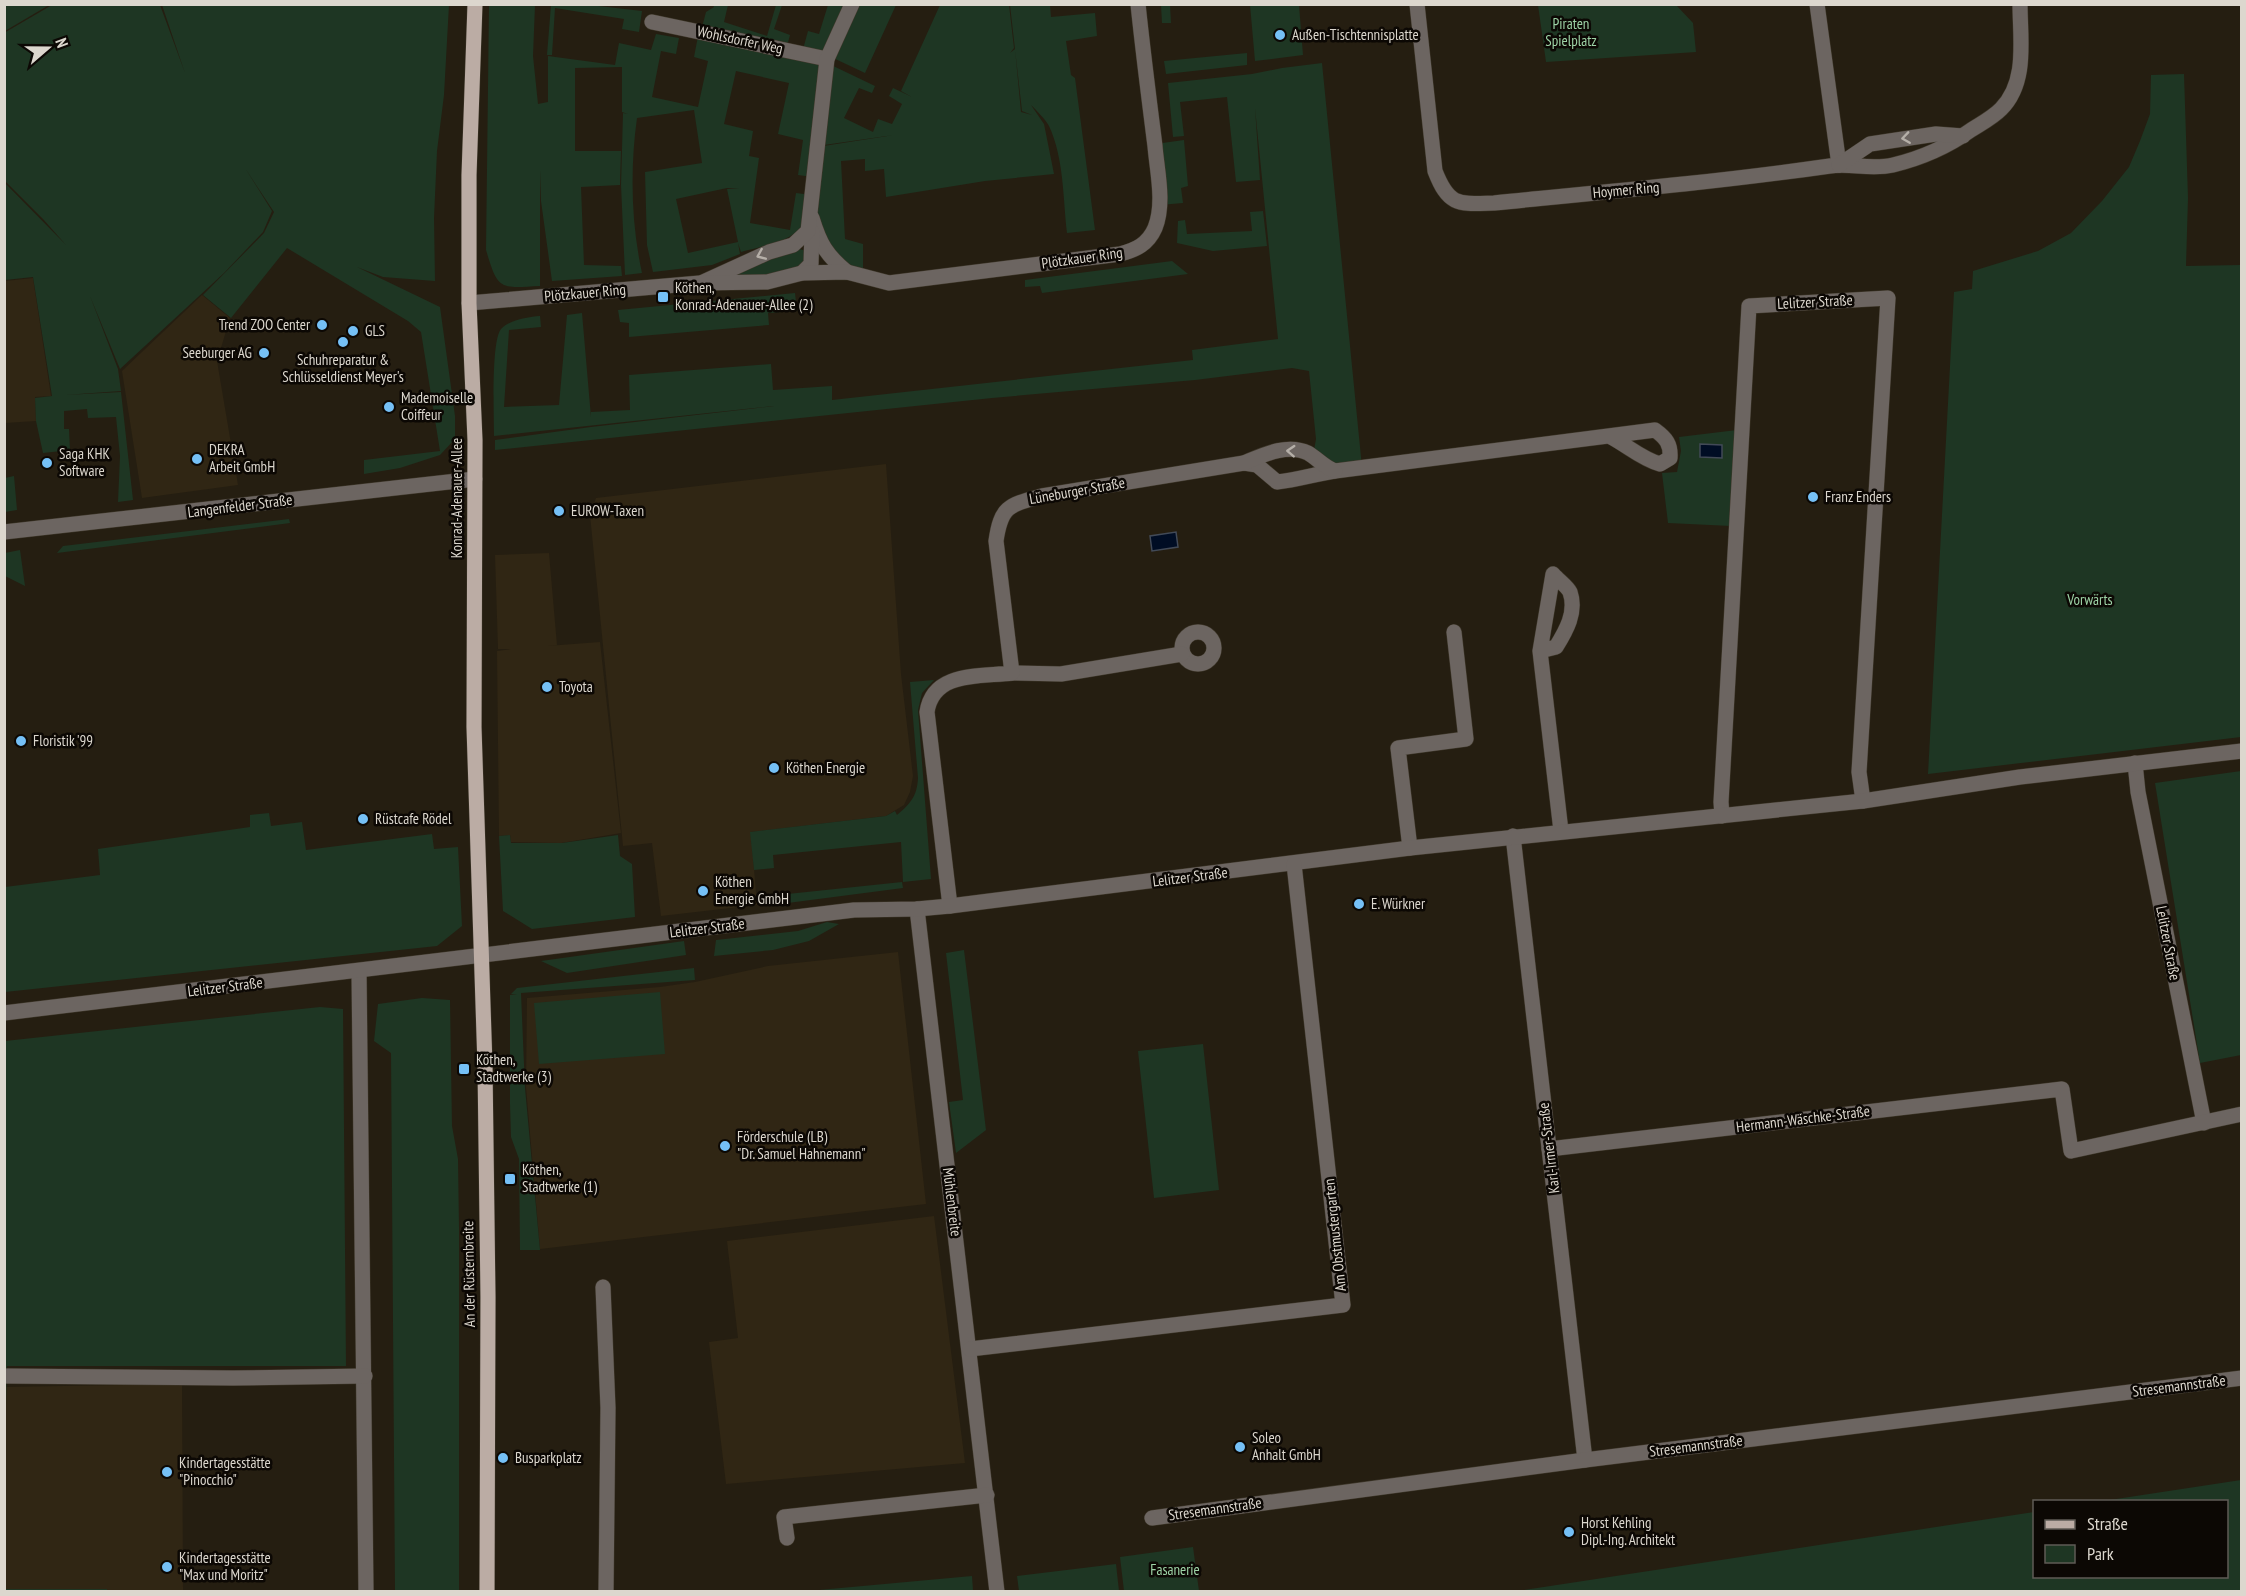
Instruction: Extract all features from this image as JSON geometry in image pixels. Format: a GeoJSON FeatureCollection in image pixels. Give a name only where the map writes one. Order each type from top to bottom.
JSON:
{"type":"FeatureCollection","features":[{"type":"Feature","properties":{"kind":"main road","name":"Konrad-Adenauer-Allee"},"geometry":{"type":"LineString","coordinates":[[475,4],[469,175],[469,303],[475,424],[474,728],[480,956]]}},
{"type":"Feature","properties":{"kind":"main road","name":"An der Rüsternbreite"},"geometry":{"type":"LineString","coordinates":[[480,956],[488,1297],[487,1592]]}},
{"type":"Feature","properties":{"kind":"street","name":"Plötzkauer Ring"},"geometry":{"type":"LineString","coordinates":[[700,283],[769,252],[793,245],[808,231],[827,59],[852,4]]}},
{"type":"Feature","properties":{"kind":"street","name":"Plötzkauer Ring"},"geometry":{"type":"LineString","coordinates":[[793,245],[812,252],[847,272],[889,283],[1120,254],[1136,250],[1152,234],[1160,212],[1138,4]]}},
{"type":"Feature","properties":{"kind":"street","name":"Hoymer Ring"},"geometry":{"type":"LineString","coordinates":[[1417,4],[1435,171],[1442,188],[1458,202],[1464,204],[1494,203],[1734,180],[1839,165]]}},
{"type":"Feature","properties":{"kind":"street"},"geometry":{"type":"LineString","coordinates":[[1817,4],[1839,165]]}},
{"type":"Feature","properties":{"kind":"street"},"geometry":{"type":"LineString","coordinates":[[1839,165],[1873,169],[1927,156],[1964,136],[2002,108],[2012,93],[2021,66],[2020,4]]}},
{"type":"Feature","properties":{"kind":"street","name":"Wohlsdorfer Weg"},"geometry":{"type":"LineString","coordinates":[[652,22],[827,59]]}},
{"type":"Feature","properties":{"kind":"street"},"geometry":{"type":"LineString","coordinates":[[1839,165],[1870,144],[1936,134],[1964,136]]}},
{"type":"Feature","properties":{"kind":"street","name":"Plötzkauer Ring"},"geometry":{"type":"LineString","coordinates":[[811,214],[822,247],[830,258],[847,272]]}},
{"type":"Feature","properties":{"kind":"street","name":"Plötzkauer Ring"},"geometry":{"type":"LineString","coordinates":[[802,273],[811,264],[811,214]]}},
{"type":"Feature","properties":{"kind":"street","name":"Plötzkauer Ring"},"geometry":{"type":"LineString","coordinates":[[469,303],[700,283],[768,282],[802,273],[847,272]]}},
{"type":"Feature","properties":{"kind":"street","name":"Lelitzer Straße"},"geometry":{"type":"LineString","coordinates":[[1722,816],[1749,306],[1888,298],[1859,772],[1863,801]]}},
{"type":"Feature","properties":{"kind":"street"},"geometry":{"type":"LineString","coordinates":[[1244,463],[1257,465],[1277,482],[1335,471],[1611,437]]}},
{"type":"Feature","properties":{"kind":"street","name":"Lüneburger Straße"},"geometry":{"type":"LineString","coordinates":[[1012,673],[996,541],[999,521],[1007,509],[1019,502],[1042,496],[1244,463],[1274,451],[1306,452],[1324,467],[1335,471]]}},
{"type":"Feature","properties":{"kind":"street","name":"Langenfelder Straße"},"geometry":{"type":"LineString","coordinates":[[4,532],[475,479]]}},
{"type":"Feature","properties":{"kind":"street"},"geometry":{"type":"LineString","coordinates":[[1410,848],[1398,748],[1466,739],[1454,632]]}},
{"type":"Feature","properties":{"kind":"street"},"geometry":{"type":"LineString","coordinates":[[1540,651],[1561,831]]}},
{"type":"Feature","properties":{"kind":"street"},"geometry":{"type":"LineString","coordinates":[[950,906],[927,712],[929,699],[936,689],[958,679],[1012,673],[1061,674],[1182,654]]}},
{"type":"Feature","properties":{"kind":"street","name":"Lelitzer Straße"},"geometry":{"type":"LineString","coordinates":[[4,1013],[854,910],[950,906],[1513,836],[1863,801],[2020,777],[2241,751]]}},
{"type":"Feature","properties":{"kind":"street","name":"Lelitzer Straße"},"geometry":{"type":"LineString","coordinates":[[2135,763],[2138,792],[2204,1123]]}},
{"type":"Feature","properties":{"kind":"street","name":"Karl-Irmer-Straße"},"geometry":{"type":"LineString","coordinates":[[1513,836],[1585,1460]]}},
{"type":"Feature","properties":{"kind":"street","name":"Am Obstmustergarten"},"geometry":{"type":"LineString","coordinates":[[970,1349],[1343,1305],[1294,864]]}},
{"type":"Feature","properties":{"kind":"street","name":"Mühlenbreite"},"geometry":{"type":"LineString","coordinates":[[917,909],[997,1592]]}},
{"type":"Feature","properties":{"kind":"street"},"geometry":{"type":"LineString","coordinates":[[359,970],[366,1592]]}},
{"type":"Feature","properties":{"kind":"street","name":"Hermann-Wäschke-Straße"},"geometry":{"type":"LineString","coordinates":[[1549,1149],[2062,1089],[2071,1151],[2204,1123]]}},
{"type":"Feature","properties":{"kind":"street"},"geometry":{"type":"LineString","coordinates":[[2204,1123],[2241,1114]]}},
{"type":"Feature","properties":{"kind":"street"},"geometry":{"type":"LineString","coordinates":[[603,1287],[608,1408],[606,1592]]}},
{"type":"Feature","properties":{"kind":"street"},"geometry":{"type":"LineString","coordinates":[[4,1376],[233,1378],[365,1376]]}},
{"type":"Feature","properties":{"kind":"street","name":"Stresemannstraße"},"geometry":{"type":"LineString","coordinates":[[1152,1518],[1585,1460],[2241,1377]]}},
{"type":"Feature","properties":{"kind":"street"},"geometry":{"type":"LineString","coordinates":[[787,1538],[784,1517],[987,1495]]}},
{"type":"Feature","properties":{"kind":"shaded area"},"geometry":{"type":"Polygon","coordinates":[[[33,278],[51,396],[35,397],[36,421],[5,423],[5,281],[33,278]]]}},
{"type":"Feature","properties":{"kind":"shaded area"},"geometry":{"type":"Polygon","coordinates":[[[202,295],[230,318],[217,361],[238,485],[142,498],[122,371],[202,295]]]}},
{"type":"Feature","properties":{"kind":"shaded area","name":"Köthen Energie"},"geometry":{"type":"Polygon","coordinates":[[[886,464],[901,674],[913,776],[910,792],[904,805],[886,816],[751,832],[757,905],[661,916],[652,843],[623,846],[590,515],[596,498],[886,464]]]}},
{"type":"Feature","properties":{"kind":"shaded area"},"geometry":{"type":"Polygon","coordinates":[[[549,553],[557,645],[547,646],[600,642],[621,833],[561,843],[511,842],[510,835],[499,836],[497,651],[511,649],[498,649],[495,555],[549,553]]]}},
{"type":"Feature","properties":{"kind":"shaded area","name":"Förderschule (LB) \"Dr. Samuel Hahnemann\""},"geometry":{"type":"Polygon","coordinates":[[[898,952],[926,1204],[540,1249],[526,1087],[527,998],[660,987],[768,966],[898,952]]]}},
{"type":"Feature","properties":{"kind":"shaded area"},"geometry":{"type":"Polygon","coordinates":[[[934,1216],[965,1463],[726,1484],[709,1342],[738,1338],[727,1241],[934,1216]]]}},
{"type":"Feature","properties":{"kind":"shaded area"},"geometry":{"type":"Polygon","coordinates":[[[182,1384],[183,1591],[5,1591],[4,1387],[182,1384]]]}},
{"type":"Feature","properties":{"kind":"green space"},"geometry":{"type":"Polygon","coordinates":[[[5,4],[49,4],[49,5],[5,31],[5,4]]]}},
{"type":"Feature","properties":{"kind":"green space"},"geometry":{"type":"Polygon","coordinates":[[[52,5],[160,5],[185,73],[162,5],[449,5],[444,95],[437,151],[434,218],[435,281],[383,277],[357,267],[440,307],[455,416],[455,439],[440,455],[400,468],[364,474],[364,460],[440,451],[421,332],[408,321],[287,248],[231,318],[203,295],[264,233],[274,212],[245,168],[272,211],[263,232],[224,273],[120,369],[90,296],[118,369],[121,391],[65,395],[121,392],[133,500],[118,502],[120,456],[116,417],[88,418],[87,409],[64,411],[64,429],[69,429],[70,450],[43,453],[36,421],[35,398],[52,396],[33,277],[5,280],[5,183],[66,245],[5,181],[4,33],[52,5]]]}},
{"type":"Feature","properties":{"kind":"green space"},"geometry":{"type":"Polygon","coordinates":[[[489,5],[535,5],[533,56],[538,104],[548,102],[548,56],[615,65],[619,43],[651,50],[656,34],[679,38],[676,54],[661,51],[652,97],[698,107],[708,61],[694,57],[699,31],[701,31],[706,12],[714,7],[713,5],[728,5],[724,22],[767,36],[776,5],[782,5],[774,29],[790,35],[786,50],[802,53],[808,31],[819,34],[828,5],[896,5],[865,73],[829,56],[827,63],[875,86],[872,93],[859,88],[844,118],[873,132],[878,119],[892,124],[902,104],[889,96],[893,88],[912,97],[901,91],[940,5],[1009,5],[1014,48],[1010,53],[1015,49],[1010,5],[1050,5],[1051,17],[1095,13],[1097,36],[1066,41],[1071,75],[1075,78],[1095,230],[1067,233],[1058,151],[1049,126],[1031,105],[1044,124],[1054,174],[985,181],[886,197],[884,169],[865,171],[865,159],[841,161],[845,239],[863,244],[863,275],[847,272],[817,233],[817,147],[894,135],[817,146],[813,177],[798,175],[803,140],[778,134],[789,83],[736,71],[724,124],[753,131],[749,156],[759,158],[750,223],[790,230],[796,193],[812,195],[808,226],[781,240],[741,252],[738,243],[740,254],[712,265],[653,272],[647,245],[645,172],[702,163],[694,110],[637,118],[633,156],[633,196],[642,273],[625,275],[621,185],[623,113],[628,114],[622,112],[622,67],[575,68],[575,151],[621,151],[620,185],[581,187],[584,265],[621,266],[622,276],[552,281],[541,201],[540,170],[540,286],[516,287],[502,284],[494,273],[486,250],[489,5]],[[1015,50],[1021,112],[1032,115],[1022,111],[1015,50]],[[727,188],[676,199],[688,253],[738,242],[727,189],[739,188],[727,188]]]}},
{"type":"Feature","properties":{"kind":"green space"},"geometry":{"type":"Polygon","coordinates":[[[551,5],[590,5],[642,11],[639,32],[622,29],[624,19],[555,8],[552,55],[547,55],[551,5]]]}},
{"type":"Feature","properties":{"kind":"green space"},"geometry":{"type":"Polygon","coordinates":[[[1161,5],[1170,5],[1171,23],[1162,23],[1161,5]]]}},
{"type":"Feature","properties":{"kind":"green space"},"geometry":{"type":"Polygon","coordinates":[[[1250,5],[1299,5],[1303,55],[1255,61],[1250,5]]]}},
{"type":"Feature","properties":{"kind":"green space","name":"Piraten Spielplatz"},"geometry":{"type":"Polygon","coordinates":[[[1538,5],[1676,5],[1693,23],[1696,52],[1546,62],[1538,5]]]}},
{"type":"Feature","properties":{"kind":"green space"},"geometry":{"type":"Polygon","coordinates":[[[1247,53],[1247,65],[1166,74],[1164,61],[1247,53]]]}},
{"type":"Feature","properties":{"kind":"green space"},"geometry":{"type":"Polygon","coordinates":[[[1322,63],[1362,467],[1336,471],[1313,456],[1316,439],[1309,371],[1292,368],[1195,380],[992,398],[495,450],[495,440],[774,406],[494,436],[494,363],[498,336],[501,329],[509,323],[530,317],[540,316],[541,327],[509,330],[504,407],[559,405],[567,315],[582,313],[591,417],[591,412],[630,410],[629,375],[771,364],[773,390],[832,386],[832,400],[1193,360],[1192,350],[1278,339],[1255,108],[1260,180],[1236,182],[1227,97],[1180,102],[1184,136],[1173,137],[1168,83],[1252,74],[1322,63]]]}},
{"type":"Feature","properties":{"kind":"green space","name":"Vorwärts"},"geometry":{"type":"Polygon","coordinates":[[[2184,74],[2188,198],[2186,266],[2241,265],[2241,737],[1928,774],[1954,292],[1972,289],[1973,271],[2038,251],[2071,233],[2102,201],[2129,167],[2150,114],[2151,75],[2184,74]]]}},
{"type":"Feature","properties":{"kind":"green space"},"geometry":{"type":"Polygon","coordinates":[[[1184,140],[1188,186],[1181,188],[1183,203],[1160,205],[1155,144],[1184,140]]]}},
{"type":"Feature","properties":{"kind":"green space"},"geometry":{"type":"Polygon","coordinates":[[[1263,211],[1267,246],[1213,251],[1177,243],[1178,221],[1185,220],[1187,234],[1252,231],[1250,212],[1263,211]]]}},
{"type":"Feature","properties":{"kind":"green space"},"geometry":{"type":"Polygon","coordinates":[[[799,249],[811,252],[801,272],[706,282],[799,249]]]}},
{"type":"Feature","properties":{"kind":"green space"},"geometry":{"type":"Polygon","coordinates":[[[1172,261],[1188,274],[1042,293],[1040,286],[1025,287],[1025,280],[1172,261]]]}},
{"type":"Feature","properties":{"kind":"green space"},"geometry":{"type":"Polygon","coordinates":[[[795,293],[797,311],[768,313],[769,325],[629,337],[629,323],[620,322],[618,310],[795,293]]]}},
{"type":"Feature","properties":{"kind":"green space"},"geometry":{"type":"Polygon","coordinates":[[[1737,430],[1731,526],[1668,523],[1662,473],[1677,472],[1681,451],[1679,437],[1737,430]]]}},
{"type":"Feature","properties":{"kind":"green space"},"geometry":{"type":"Polygon","coordinates":[[[4,474],[5,478],[14,476],[17,510],[5,512],[4,474]]]}},
{"type":"Feature","properties":{"kind":"green space"},"geometry":{"type":"Polygon","coordinates":[[[289,519],[290,523],[57,553],[63,546],[289,519]]]}},
{"type":"Feature","properties":{"kind":"green space"},"geometry":{"type":"Polygon","coordinates":[[[20,550],[25,586],[5,576],[5,553],[20,550]]]}},
{"type":"Feature","properties":{"kind":"green space"},"geometry":{"type":"Polygon","coordinates":[[[934,680],[922,693],[918,710],[931,879],[903,882],[901,842],[773,855],[774,868],[754,870],[750,832],[886,816],[895,811],[897,815],[906,807],[915,794],[918,778],[910,682],[934,680]]]}},
{"type":"Feature","properties":{"kind":"green space"},"geometry":{"type":"Polygon","coordinates":[[[2241,771],[2241,1055],[2200,1063],[2155,783],[2241,771]]]}},
{"type":"Feature","properties":{"kind":"green space"},"geometry":{"type":"Polygon","coordinates":[[[269,813],[271,826],[302,822],[306,850],[432,834],[434,849],[458,847],[462,926],[437,946],[5,992],[5,887],[100,875],[98,849],[250,827],[250,815],[269,813]]]}},
{"type":"Feature","properties":{"kind":"green space"},"geometry":{"type":"Polygon","coordinates":[[[510,835],[511,843],[562,843],[618,835],[620,856],[632,864],[635,917],[532,929],[503,911],[499,836],[510,835]]]}},
{"type":"Feature","properties":{"kind":"green space"},"geometry":{"type":"Polygon","coordinates":[[[902,882],[903,888],[780,904],[778,895],[902,882]]]}},
{"type":"Feature","properties":{"kind":"green space"},"geometry":{"type":"Polygon","coordinates":[[[827,922],[839,924],[809,941],[773,950],[714,956],[716,940],[798,931],[827,922]]]}},
{"type":"Feature","properties":{"kind":"green space"},"geometry":{"type":"Polygon","coordinates":[[[684,941],[686,955],[567,973],[541,961],[684,941]]]}},
{"type":"Feature","properties":{"kind":"green space"},"geometry":{"type":"Polygon","coordinates":[[[964,950],[986,1130],[956,1153],[949,1102],[963,1100],[946,953],[964,950]]]}},
{"type":"Feature","properties":{"kind":"green space"},"geometry":{"type":"Polygon","coordinates":[[[694,968],[695,980],[521,993],[525,1088],[540,1250],[520,1250],[519,1159],[511,1137],[510,995],[517,994],[511,994],[517,988],[694,968]]]}},
{"type":"Feature","properties":{"kind":"green space"},"geometry":{"type":"Polygon","coordinates":[[[660,992],[665,1054],[539,1064],[534,1003],[660,992]]]}},
{"type":"Feature","properties":{"kind":"green space"},"geometry":{"type":"Polygon","coordinates":[[[422,998],[450,1000],[452,1126],[458,1159],[459,1591],[395,1591],[391,1053],[374,1041],[378,1004],[422,998]]]}},
{"type":"Feature","properties":{"kind":"green space"},"geometry":{"type":"Polygon","coordinates":[[[320,1007],[343,1009],[346,1366],[7,1366],[5,1443],[5,1041],[320,1007]]]}},
{"type":"Feature","properties":{"kind":"green space"},"geometry":{"type":"Polygon","coordinates":[[[1203,1044],[1219,1190],[1154,1198],[1138,1051],[1203,1044]]]}},
{"type":"Feature","properties":{"kind":"green space"},"geometry":{"type":"Polygon","coordinates":[[[2241,1480],[2241,1591],[1518,1591],[2033,1512],[2033,1578],[2228,1578],[2228,1500],[2110,1500],[2241,1480]]]}},
{"type":"Feature","properties":{"kind":"green space","name":"Fasanerie"},"geometry":{"type":"Polygon","coordinates":[[[1193,1547],[1199,1591],[1124,1591],[1120,1557],[1193,1547]]]}},
{"type":"Feature","properties":{"kind":"green space"},"geometry":{"type":"Polygon","coordinates":[[[1116,1564],[1119,1591],[1019,1591],[1017,1576],[1116,1564]]]}},
{"type":"Feature","properties":{"kind":"green space"},"geometry":{"type":"Polygon","coordinates":[[[972,1576],[973,1591],[808,1591],[972,1576]]]}},
{"type":"Feature","properties":{"kind":"green space"},"geometry":{"type":"Polygon","coordinates":[[[5,1589],[107,1589],[107,1592],[5,1592],[5,1589]]]}},
{"type":"Feature","properties":{"kind":"water"},"geometry":{"type":"Polygon","coordinates":[[[1700,444],[1722,445],[1722,458],[1700,457],[1700,444]]]}},
{"type":"Feature","properties":{"kind":"water"},"geometry":{"type":"Polygon","coordinates":[[[1176,532],[1178,547],[1152,551],[1150,536],[1176,532]]]}},
{"type":"Feature","properties":{"kind":"place","name":"Außen-Tischtennisplatte"},"geometry":{"type":"Point","coordinates":[1280,35]}},
{"type":"Feature","properties":{"kind":"place","name":"Köthen, Konrad-Adenauer-Allee (2)"},"geometry":{"type":"Point","coordinates":[663,297]}},
{"type":"Feature","properties":{"kind":"place","name":"Trend ZOO Center"},"geometry":{"type":"Point","coordinates":[322,325]}},
{"type":"Feature","properties":{"kind":"place","name":"GLS"},"geometry":{"type":"Point","coordinates":[353,331]}},
{"type":"Feature","properties":{"kind":"place","name":"Schuhreparatur & Schlüsseldienst Meyer's"},"geometry":{"type":"Point","coordinates":[343,342]}},
{"type":"Feature","properties":{"kind":"place","name":"Seeburger AG"},"geometry":{"type":"Point","coordinates":[264,353]}},
{"type":"Feature","properties":{"kind":"place","name":"Mademoiselle Coiffeur"},"geometry":{"type":"Point","coordinates":[389,407]}},
{"type":"Feature","properties":{"kind":"place","name":"DEKRA Arbeit GmbH"},"geometry":{"type":"Point","coordinates":[197,459]}},
{"type":"Feature","properties":{"kind":"place","name":"Saga KHK Software"},"geometry":{"type":"Point","coordinates":[47,463]}},
{"type":"Feature","properties":{"kind":"place","name":"Franz Enders"},"geometry":{"type":"Point","coordinates":[1813,497]}},
{"type":"Feature","properties":{"kind":"place","name":"EUROW-Taxen"},"geometry":{"type":"Point","coordinates":[559,511]}},
{"type":"Feature","properties":{"kind":"place","name":"Toyota"},"geometry":{"type":"Point","coordinates":[547,687]}},
{"type":"Feature","properties":{"kind":"place","name":"Floristik '99"},"geometry":{"type":"Point","coordinates":[21,741]}},
{"type":"Feature","properties":{"kind":"place","name":"Köthen Energie"},"geometry":{"type":"Point","coordinates":[774,768]}},
{"type":"Feature","properties":{"kind":"place","name":"Rüstcafe Rödel"},"geometry":{"type":"Point","coordinates":[363,819]}},
{"type":"Feature","properties":{"kind":"place","name":"Köthen Energie GmbH"},"geometry":{"type":"Point","coordinates":[703,891]}},
{"type":"Feature","properties":{"kind":"place","name":"E. Würkner"},"geometry":{"type":"Point","coordinates":[1359,904]}},
{"type":"Feature","properties":{"kind":"place","name":"Köthen, Stadtwerke (3)"},"geometry":{"type":"Point","coordinates":[464,1069]}},
{"type":"Feature","properties":{"kind":"place","name":"Förderschule (LB) \"Dr. Samuel Hahnemann\""},"geometry":{"type":"Point","coordinates":[725,1146]}},
{"type":"Feature","properties":{"kind":"place","name":"Köthen, Stadtwerke (1)"},"geometry":{"type":"Point","coordinates":[510,1179]}},
{"type":"Feature","properties":{"kind":"place","name":"Soleo Anhalt GmbH"},"geometry":{"type":"Point","coordinates":[1240,1447]}},
{"type":"Feature","properties":{"kind":"place","name":"Busparkplatz"},"geometry":{"type":"Point","coordinates":[503,1458]}},
{"type":"Feature","properties":{"kind":"place","name":"Kindertagesstätte \"Pinocchio\""},"geometry":{"type":"Point","coordinates":[167,1472]}},
{"type":"Feature","properties":{"kind":"place","name":"Horst Kehling Dipl.-Ing. Architekt"},"geometry":{"type":"Point","coordinates":[1569,1532]}},
{"type":"Feature","properties":{"kind":"place","name":"Kindertagesstätte \"Max und Moritz\""},"geometry":{"type":"Point","coordinates":[167,1567]}}]}
